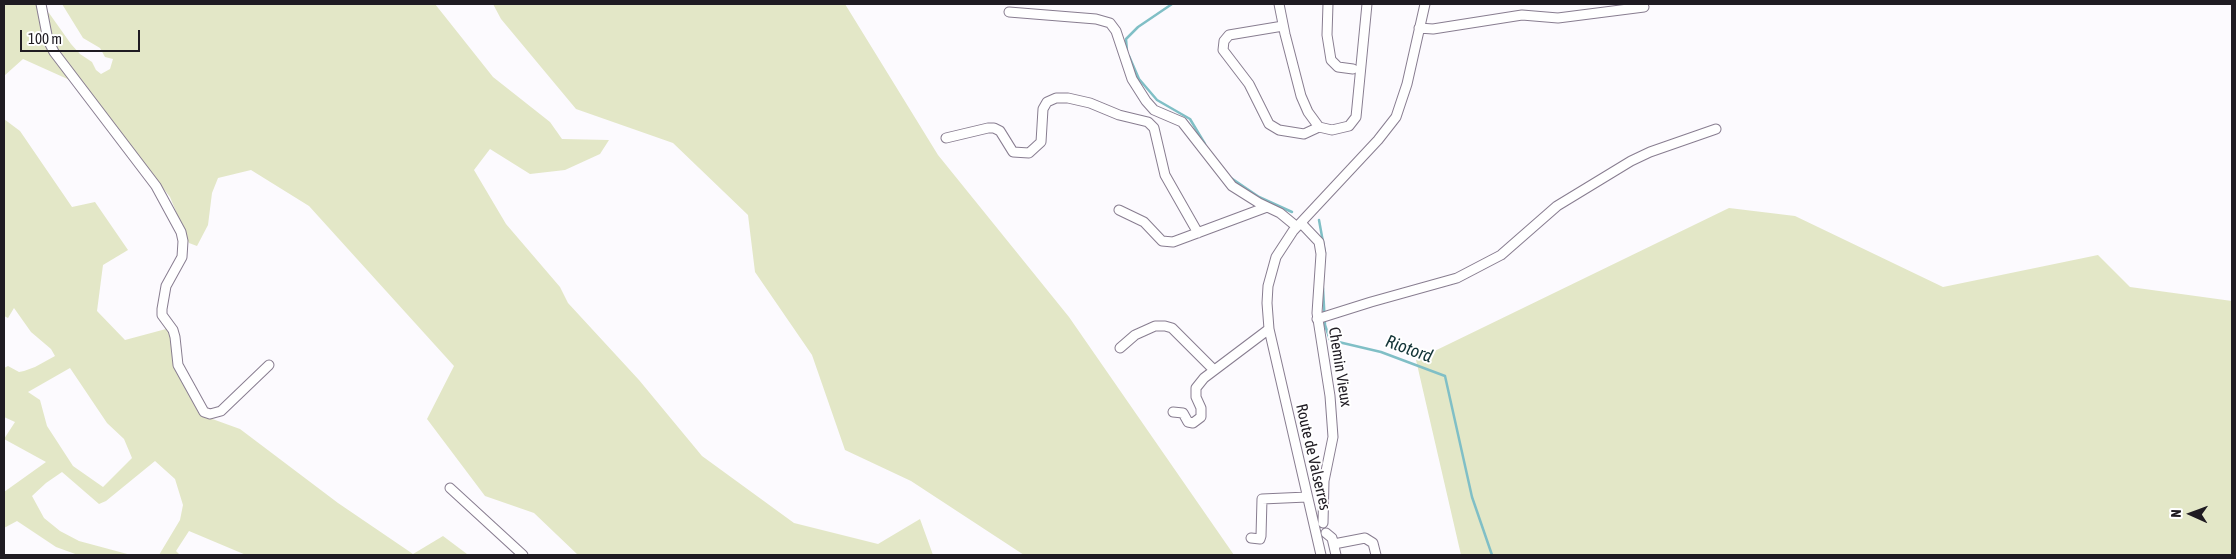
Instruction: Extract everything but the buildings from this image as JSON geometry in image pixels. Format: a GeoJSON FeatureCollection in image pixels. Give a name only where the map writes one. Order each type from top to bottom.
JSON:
{"type":"FeatureCollection","features":[{"type":"Feature","properties":{"kind":"street"},"geometry":{"type":"LineString","coordinates":[[41,4],[48,40],[54,52],[156,186],[181,232],[183,241],[182,257],[166,286],[162,302],[162,316],[173,330],[178,365],[204,412],[210,414],[221,411],[270,365]]}},
{"type":"Feature","properties":{"kind":"street"},"geometry":{"type":"LineString","coordinates":[[1007,8],[1022,4]]}},
{"type":"Feature","properties":{"kind":"street"},"geometry":{"type":"LineString","coordinates":[[1279,4],[1301,96],[1308,112],[1319,127],[1327,130],[1340,130],[1349,126],[1356,118],[1367,4]]}},
{"type":"Feature","properties":{"kind":"street"},"geometry":{"type":"LineString","coordinates":[[1328,4],[1327,35],[1331,60],[1338,67],[1353,69]]}},
{"type":"Feature","properties":{"kind":"street","name":"Route de Valserres"},"geometry":{"type":"LineString","coordinates":[[1321,555],[1317,539],[1318,522],[1307,497],[1269,329],[1266,303],[1271,273],[1276,257],[1299,225],[1378,140],[1396,117],[1405,92],[1425,4]]}},
{"type":"Feature","properties":{"kind":"street"},"geometry":{"type":"LineString","coordinates":[[1420,28],[1433,30],[1522,15],[1558,18],[1644,7]]}},
{"type":"Feature","properties":{"kind":"street","name":"Chemin Vieux"},"geometry":{"type":"LineString","coordinates":[[1007,8],[1096,19],[1110,23],[1116,31],[1121,51],[1132,79],[1154,110],[1182,122],[1232,186],[1299,225],[1319,242],[1321,254],[1321,318],[1333,436],[1318,522]]}},
{"type":"Feature","properties":{"kind":"street"},"geometry":{"type":"LineString","coordinates":[[1283,26],[1229,35],[1224,41],[1223,50],[1249,84],[1269,124],[1279,130],[1304,134],[1319,127]]}},
{"type":"Feature","properties":{"kind":"street"},"geometry":{"type":"LineString","coordinates":[[946,138],[994,128],[1000,131],[1013,152],[1029,154],[1041,142],[1043,109],[1047,102],[1056,98],[1068,98],[1090,103],[1120,115],[1148,122],[1154,128],[1165,175],[1198,233]]}},
{"type":"Feature","properties":{"kind":"street"},"geometry":{"type":"LineString","coordinates":[[1321,318],[1466,274],[1501,256],[1557,206],[1631,161],[1650,152],[1716,129]]}},
{"type":"Feature","properties":{"kind":"street"},"geometry":{"type":"LineString","coordinates":[[1119,210],[1144,222],[1162,241],[1173,242],[1267,207]]}},
{"type":"Feature","properties":{"kind":"street"},"geometry":{"type":"LineString","coordinates":[[1120,348],[1135,335],[1155,326],[1172,328],[1214,370]]}},
{"type":"Feature","properties":{"kind":"street"},"geometry":{"type":"LineString","coordinates":[[1173,412],[1183,413],[1188,422],[1193,423],[1201,417],[1196,397],[1196,388],[1214,370],[1269,329]]}},
{"type":"Feature","properties":{"kind":"street"},"geometry":{"type":"LineString","coordinates":[[450,488],[523,555]]}},
{"type":"Feature","properties":{"kind":"street"},"geometry":{"type":"LineString","coordinates":[[1251,538],[1260,539],[1261,536],[1262,499],[1307,497]]}},
{"type":"Feature","properties":{"kind":"street"},"geometry":{"type":"LineString","coordinates":[[1318,522],[1326,527],[1326,533],[1334,544],[1336,555]]}},
{"type":"Feature","properties":{"kind":"street"},"geometry":{"type":"LineString","coordinates":[[1317,539],[1323,537],[1326,533]]}},
{"type":"Feature","properties":{"kind":"street"},"geometry":{"type":"LineString","coordinates":[[1334,544],[1366,538],[1372,543],[1376,555]]}},
{"type":"Feature","properties":{"kind":"green space"},"geometry":{"type":"Polygon","coordinates":[[[4,4],[37,4],[49,13],[71,44],[80,54],[92,62],[96,70],[101,74],[110,69],[113,59],[105,57],[100,48],[83,38],[62,4],[435,4],[493,77],[550,122],[562,139],[609,140],[600,154],[565,170],[530,174],[490,149],[474,170],[506,224],[560,287],[568,303],[639,380],[702,456],[794,523],[878,544],[920,519],[933,555],[578,555],[534,513],[485,496],[427,419],[454,366],[309,206],[251,170],[218,178],[212,193],[208,225],[197,246],[189,243],[170,197],[83,86],[23,59],[4,76],[4,4]]]}},
{"type":"Feature","properties":{"kind":"green space"},"geometry":{"type":"Polygon","coordinates":[[[493,4],[845,4],[938,155],[1069,317],[1234,555],[1024,555],[911,481],[845,450],[812,355],[755,272],[748,215],[673,143],[576,109],[501,19],[493,4]]]}},
{"type":"Feature","properties":{"kind":"green space"},"geometry":{"type":"Polygon","coordinates":[[[4,119],[20,131],[72,207],[95,202],[128,250],[103,265],[97,311],[125,340],[166,329],[172,334],[176,366],[204,416],[240,429],[338,503],[413,554],[443,536],[467,554],[246,555],[189,531],[176,551],[180,555],[159,555],[180,520],[183,505],[175,479],[155,461],[106,501],[99,504],[62,472],[32,496],[44,518],[60,531],[79,541],[131,555],[78,555],[56,547],[17,521],[4,528],[4,492],[46,462],[4,439],[15,422],[4,417],[4,368],[8,366],[19,372],[24,371],[55,356],[51,349],[31,332],[14,308],[8,318],[4,316],[4,119]],[[70,368],[28,392],[40,400],[47,426],[73,466],[103,487],[132,458],[124,439],[107,423],[70,368]]]}},
{"type":"Feature","properties":{"kind":"green space"},"geometry":{"type":"Polygon","coordinates":[[[1729,208],[1795,216],[1943,287],[2098,255],[2130,287],[2232,301],[2232,555],[1461,555],[1416,360],[1729,208]]]}},
{"type":"Feature","properties":{"kind":"waterway","name":"Riotord"},"geometry":{"type":"LineString","coordinates":[[1127,51],[1126,39],[1138,27],[1172,4]]}},
{"type":"Feature","properties":{"kind":"waterway","name":"Riotord"},"geometry":{"type":"LineString","coordinates":[[1129,56],[1139,79],[1157,100],[1190,119],[1205,144]]}},
{"type":"Feature","properties":{"kind":"waterway","name":"Riotord"},"geometry":{"type":"LineString","coordinates":[[1231,178],[1259,197],[1292,212]]}},
{"type":"Feature","properties":{"kind":"waterway","name":"Riotord"},"geometry":{"type":"LineString","coordinates":[[1319,220],[1325,253]]}},
{"type":"Feature","properties":{"kind":"waterway","name":"Riotord"},"geometry":{"type":"LineString","coordinates":[[1323,288],[1325,325],[1330,340],[1381,352],[1445,376],[1472,497],[1492,555]]}}]}
